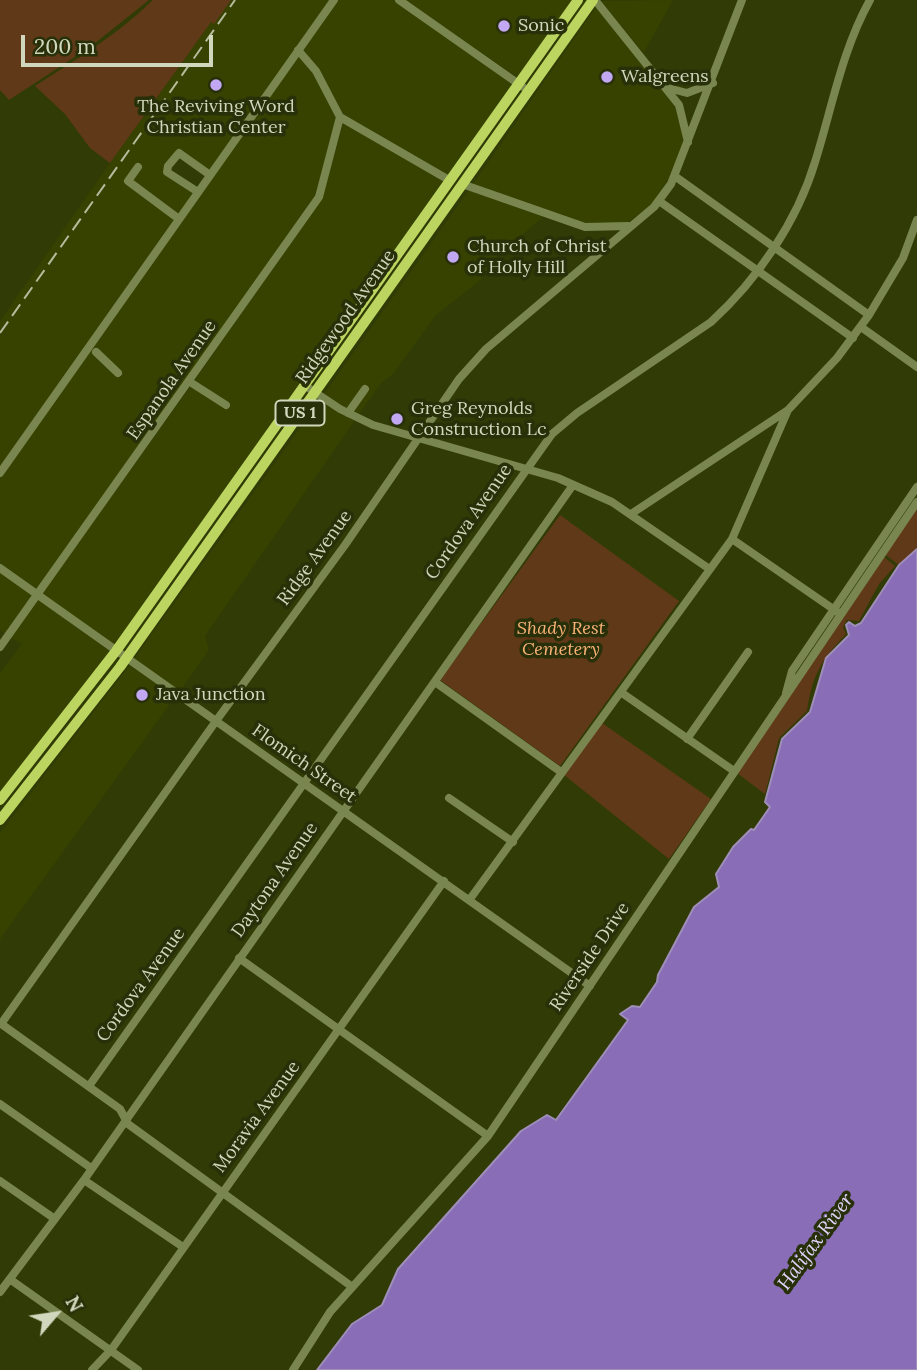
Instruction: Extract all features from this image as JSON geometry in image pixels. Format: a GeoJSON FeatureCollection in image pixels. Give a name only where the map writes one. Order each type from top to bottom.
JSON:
{"type":"FeatureCollection","features":[{"type":"Feature","properties":{"kind":"main road","name":"Ridgewood Avenue"},"geometry":{"type":"LineString","coordinates":[[0,800],[116,651],[578,0]]}},
{"type":"Feature","properties":{"kind":"main road","name":"Ridgewood Avenue"},"geometry":{"type":"LineString","coordinates":[[0,820],[126,658],[594,0]]}},
{"type":"Feature","properties":{"kind":"street"},"geometry":{"type":"LineString","coordinates":[[0,473],[334,0]]}},
{"type":"Feature","properties":{"kind":"street"},"geometry":{"type":"LineString","coordinates":[[399,0],[528,90]]}},
{"type":"Feature","properties":{"kind":"street"},"geometry":{"type":"LineString","coordinates":[[594,0],[667,88],[684,117],[689,145]]}},
{"type":"Feature","properties":{"kind":"street","name":"Ridge Avenue"},"geometry":{"type":"LineString","coordinates":[[1,1024],[216,721],[345,545],[459,379],[486,349],[659,201],[676,177],[743,0]]}},
{"type":"Feature","properties":{"kind":"street","name":"Cordova Avenue"},"geometry":{"type":"LineString","coordinates":[[89,1086],[526,468],[560,427],[711,322],[729,306],[757,270],[774,246],[803,194],[854,34],[870,0]]}},
{"type":"Feature","properties":{"kind":"street"},"geometry":{"type":"LineString","coordinates":[[298,50],[316,71],[340,117],[449,180]]}},
{"type":"Feature","properties":{"kind":"street"},"geometry":{"type":"LineString","coordinates":[[667,88],[687,93],[713,83]]}},
{"type":"Feature","properties":{"kind":"street","name":"Espanola Avenue"},"geometry":{"type":"LineString","coordinates":[[0,647],[319,197],[340,117]]}},
{"type":"Feature","properties":{"kind":"street"},"geometry":{"type":"LineString","coordinates":[[198,192],[167,173],[168,166],[179,153],[210,176]]}},
{"type":"Feature","properties":{"kind":"street"},"geometry":{"type":"LineString","coordinates":[[138,167],[128,181],[179,219]]}},
{"type":"Feature","properties":{"kind":"street"},"geometry":{"type":"LineString","coordinates":[[676,177],[869,315]]}},
{"type":"Feature","properties":{"kind":"street"},"geometry":{"type":"LineString","coordinates":[[463,184],[584,227],[631,225]]}},
{"type":"Feature","properties":{"kind":"street"},"geometry":{"type":"LineString","coordinates":[[659,201],[853,338]]}},
{"type":"Feature","properties":{"kind":"street"},"geometry":{"type":"LineString","coordinates":[[631,514],[788,410],[861,327],[903,258],[917,220]]}},
{"type":"Feature","properties":{"kind":"street"},"geometry":{"type":"LineString","coordinates":[[861,327],[917,367]]}},
{"type":"Feature","properties":{"kind":"street"},"geometry":{"type":"LineString","coordinates":[[96,352],[118,373]]}},
{"type":"Feature","properties":{"kind":"street"},"geometry":{"type":"LineString","coordinates":[[190,382],[226,405]]}},
{"type":"Feature","properties":{"kind":"street"},"geometry":{"type":"LineString","coordinates":[[304,385],[348,413],[373,425],[526,468],[573,485],[631,514],[708,568]]}},
{"type":"Feature","properties":{"kind":"street"},"geometry":{"type":"LineString","coordinates":[[348,413],[365,389]]}},
{"type":"Feature","properties":{"kind":"street"},"geometry":{"type":"LineString","coordinates":[[470,899],[561,772],[622,693],[708,568],[732,539],[788,410]]}},
{"type":"Feature","properties":{"kind":"street","name":"Daytona Avenue"},"geometry":{"type":"LineString","coordinates":[[0,1292],[84,1180],[125,1118],[573,485]]}},
{"type":"Feature","properties":{"kind":"street"},"geometry":{"type":"LineString","coordinates":[[732,539],[838,613],[917,487]]}},
{"type":"Feature","properties":{"kind":"street","name":"Riverside Drive"},"geometry":{"type":"LineString","coordinates":[[293,1370],[330,1312],[351,1286],[488,1136],[786,695],[838,613],[917,502]]}},
{"type":"Feature","properties":{"kind":"street","name":"Flomich Street"},"geometry":{"type":"LineString","coordinates":[[0,568],[590,986]]}},
{"type":"Feature","properties":{"kind":"street"},"geometry":{"type":"LineString","coordinates":[[687,739],[748,652]]}},
{"type":"Feature","properties":{"kind":"street"},"geometry":{"type":"LineString","coordinates":[[435,682],[561,772]]}},
{"type":"Feature","properties":{"kind":"street"},"geometry":{"type":"LineString","coordinates":[[622,693],[734,771]]}},
{"type":"Feature","properties":{"kind":"street"},"geometry":{"type":"LineString","coordinates":[[449,799],[513,842]]}},
{"type":"Feature","properties":{"kind":"street","name":"Moravia Avenue"},"geometry":{"type":"LineString","coordinates":[[92,1370],[111,1350],[444,881]]}},
{"type":"Feature","properties":{"kind":"street"},"geometry":{"type":"LineString","coordinates":[[239,958],[338,1032],[488,1136]]}},
{"type":"Feature","properties":{"kind":"street"},"geometry":{"type":"LineString","coordinates":[[1,1024],[120,1109],[128,1124],[223,1190],[351,1286]]}},
{"type":"Feature","properties":{"kind":"street"},"geometry":{"type":"LineString","coordinates":[[0,1104],[91,1168]]}},
{"type":"Feature","properties":{"kind":"street"},"geometry":{"type":"LineString","coordinates":[[84,1180],[183,1247]]}},
{"type":"Feature","properties":{"kind":"street"},"geometry":{"type":"LineString","coordinates":[[0,1181],[55,1219]]}},
{"type":"Feature","properties":{"kind":"street"},"geometry":{"type":"LineString","coordinates":[[11,1280],[138,1370]]}},
{"type":"Feature","properties":{"kind":"shaded area"},"geometry":{"type":"Polygon","coordinates":[[[231,0],[330,0],[209,171],[182,150],[165,175],[193,193],[179,214],[133,180],[143,166],[137,163],[125,179],[174,220],[0,467],[0,321],[211,22],[214,23],[231,0]]]}},
{"type":"Feature","properties":{"kind":"shaded area"},"geometry":{"type":"Polygon","coordinates":[[[339,0],[393,0],[513,84],[448,175],[343,114],[320,70],[303,49],[339,0]]]}},
{"type":"Feature","properties":{"kind":"shaded area"},"geometry":{"type":"Polygon","coordinates":[[[405,0],[573,0],[518,78],[405,0]]]}},
{"type":"Feature","properties":{"kind":"shaded area"},"geometry":{"type":"Polygon","coordinates":[[[673,0],[644,52],[657,69],[601,1],[673,0]]]}},
{"type":"Feature","properties":{"kind":"shaded area"},"geometry":{"type":"Polygon","coordinates":[[[596,7],[675,107],[685,145],[671,178],[651,205],[629,222],[615,225],[586,224],[473,184],[596,7]]]}},
{"type":"Feature","properties":{"kind":"shaded area"},"geometry":{"type":"Polygon","coordinates":[[[298,56],[313,73],[337,118],[316,196],[37,589],[0,563],[0,479],[298,56]]]}},
{"type":"Feature","properties":{"kind":"shaded area"},"geometry":{"type":"Polygon","coordinates":[[[343,123],[443,181],[115,646],[42,593],[191,386],[227,409],[231,404],[195,380],[322,199],[343,123]]]}},
{"type":"Feature","properties":{"kind":"shaded area"},"geometry":{"type":"Polygon","coordinates":[[[469,190],[543,217],[495,258],[481,276],[483,278],[436,315],[393,374],[381,383],[359,414],[353,411],[370,388],[364,385],[347,408],[342,406],[324,394],[469,190]]]}},
{"type":"Feature","properties":{"kind":"shaded area"},"geometry":{"type":"Polygon","coordinates":[[[320,400],[355,420],[205,636],[209,650],[180,691],[134,659],[320,400]]]}},
{"type":"Feature","properties":{"kind":"shaded area"},"geometry":{"type":"Polygon","coordinates":[[[0,572],[33,595],[5,634],[0,630],[0,572]]]}},
{"type":"Feature","properties":{"kind":"shaded area"},"geometry":{"type":"Polygon","coordinates":[[[38,599],[111,652],[0,795],[0,673],[22,644],[11,638],[38,599]]]}},
{"type":"Feature","properties":{"kind":"shaded area"},"geometry":{"type":"Polygon","coordinates":[[[130,665],[175,697],[0,939],[0,833],[130,665]]]}},
{"type":"Feature","properties":{"kind":"green space"},"geometry":{"type":"Polygon","coordinates":[[[0,0],[149,0],[90,47],[9,100],[0,90],[0,0]]]}},
{"type":"Feature","properties":{"kind":"green space"},"geometry":{"type":"Polygon","coordinates":[[[153,0],[231,0],[214,24],[211,22],[110,163],[90,148],[65,114],[35,86],[111,35],[153,0]]]}},
{"type":"Feature","properties":{"kind":"green space"},"geometry":{"type":"Polygon","coordinates":[[[917,502],[917,549],[899,565],[883,553],[917,502]]]}},
{"type":"Feature","properties":{"kind":"green space","name":"Shady Rest Cemetery"},"geometry":{"type":"Polygon","coordinates":[[[560,515],[679,601],[560,766],[440,680],[560,515]]]}},
{"type":"Feature","properties":{"kind":"green space"},"geometry":{"type":"Polygon","coordinates":[[[884,557],[895,566],[879,584],[859,621],[847,620],[843,627],[846,634],[830,652],[815,678],[807,711],[779,738],[765,794],[737,773],[884,557]]]}},
{"type":"Feature","properties":{"kind":"green space"},"geometry":{"type":"Polygon","coordinates":[[[602,723],[711,799],[669,859],[563,774],[602,723]]]}},
{"type":"Feature","properties":{"kind":"water","name":"Halifax River"},"geometry":{"type":"Polygon","coordinates":[[[917,549],[917,1370],[317,1370],[352,1324],[382,1305],[398,1269],[521,1131],[547,1115],[556,1120],[628,1020],[620,1014],[632,1006],[640,1007],[657,982],[658,975],[694,907],[719,887],[716,874],[733,847],[751,829],[754,830],[770,807],[765,802],[782,739],[810,712],[826,658],[849,635],[846,625],[849,622],[855,626],[861,623],[899,565],[917,549]]]}},
{"type":"Feature","properties":{"kind":"railway"},"geometry":{"type":"LineString","coordinates":[[0,333],[235,0]]}},
{"type":"Feature","properties":{"kind":"place","name":"Sonic"},"geometry":{"type":"Point","coordinates":[504,26]}},
{"type":"Feature","properties":{"kind":"place","name":"Walgreens"},"geometry":{"type":"Point","coordinates":[607,77]}},
{"type":"Feature","properties":{"kind":"place","name":"The Reviving Word Christian Center"},"geometry":{"type":"Point","coordinates":[216,85]}},
{"type":"Feature","properties":{"kind":"place","name":"Church of Christ of Holly Hill"},"geometry":{"type":"Point","coordinates":[453,257]}},
{"type":"Feature","properties":{"kind":"place","name":"Greg Reynolds Construction Lc"},"geometry":{"type":"Point","coordinates":[397,419]}},
{"type":"Feature","properties":{"kind":"place","name":"Java Junction"},"geometry":{"type":"Point","coordinates":[142,695]}}]}
